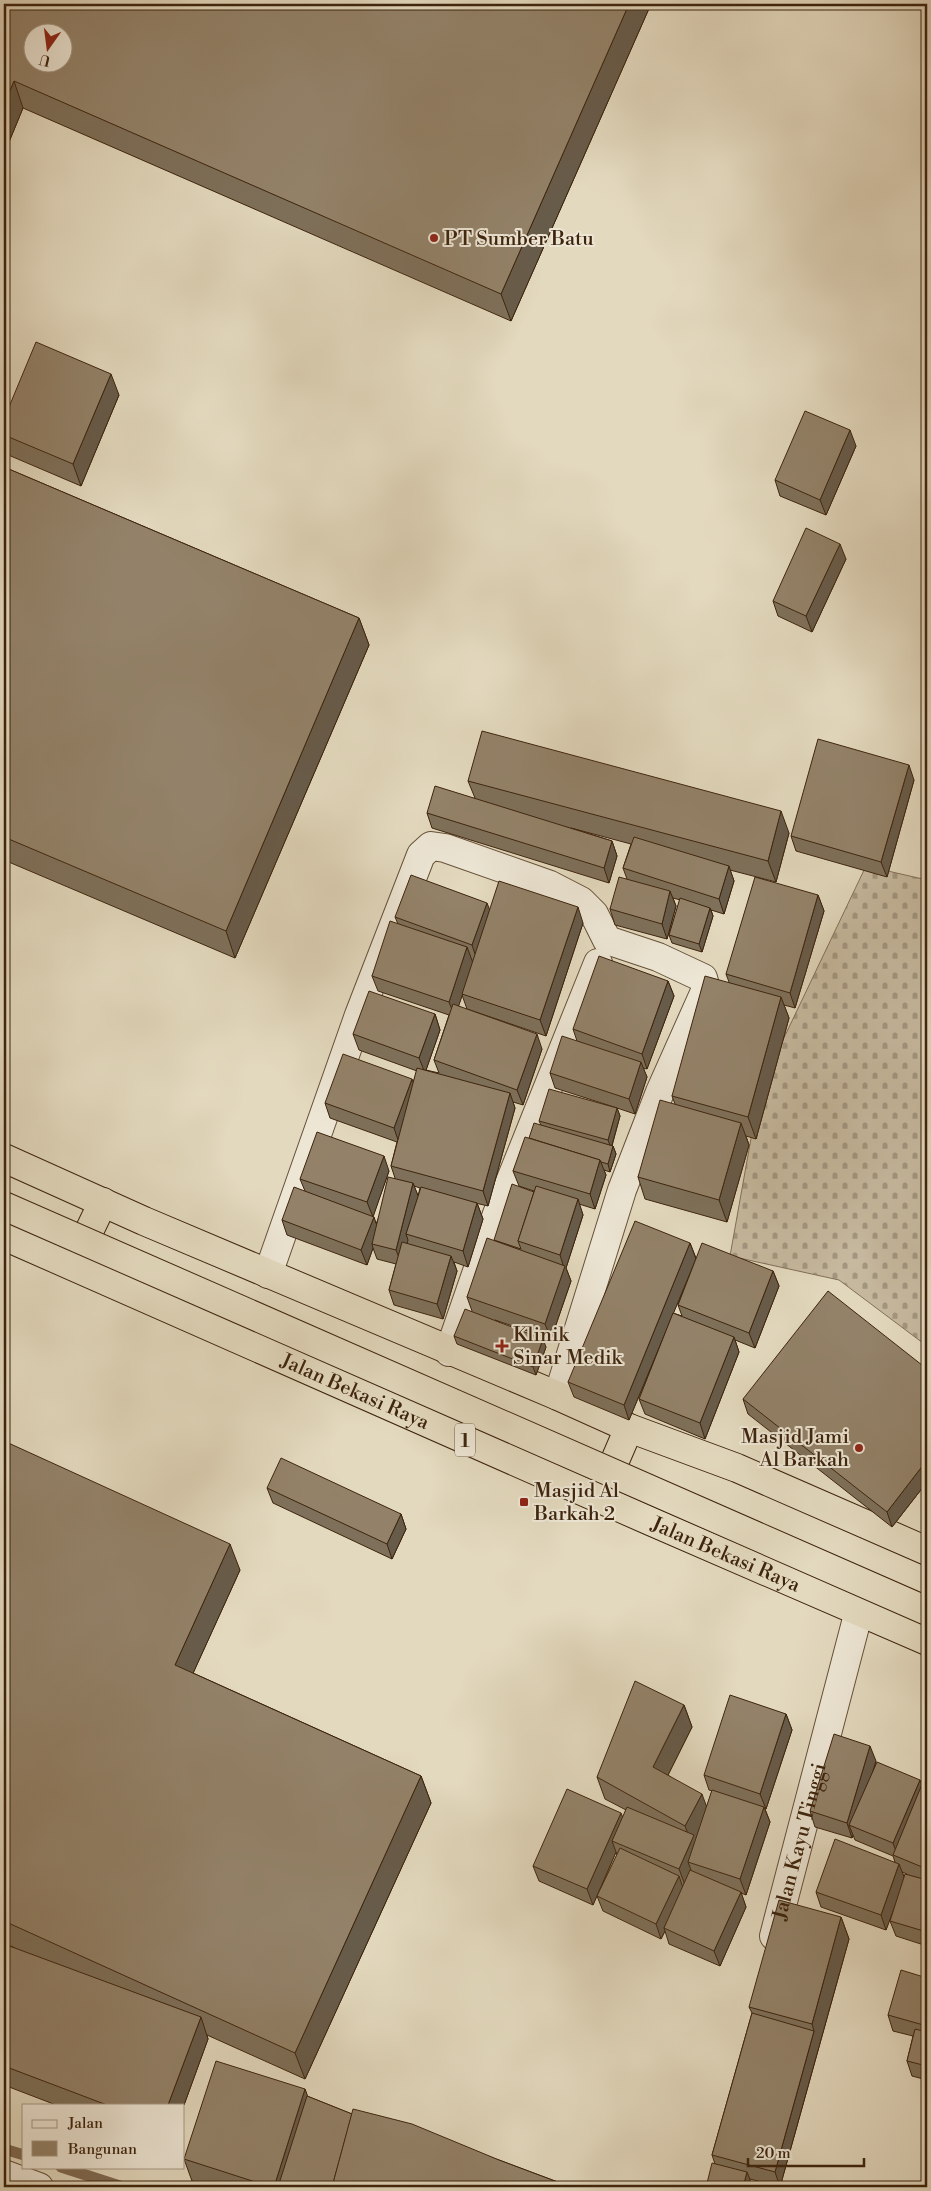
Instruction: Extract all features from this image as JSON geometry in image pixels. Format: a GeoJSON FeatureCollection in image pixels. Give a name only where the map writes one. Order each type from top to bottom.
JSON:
{"type":"FeatureCollection","features":[{"type":"Feature","properties":{"kind":"highway"},"geometry":{"type":"LineString","coordinates":[[4,1158],[449,1352],[558,1396],[628,1428],[737,1468],[927,1551]]}},
{"type":"Feature","properties":{"kind":"highway"},"geometry":{"type":"LineString","coordinates":[[72,1266],[103,1202]]}},
{"type":"Feature","properties":{"kind":"highway"},"geometry":{"type":"LineString","coordinates":[[4,1206],[927,1611]]}},
{"type":"Feature","properties":{"kind":"highway","name":"Jalan Bekasi Raya"},"geometry":{"type":"LineString","coordinates":[[4,1236],[598,1499],[927,1641]]}},
{"type":"Feature","properties":{"kind":"highway"},"geometry":{"type":"LineString","coordinates":[[598,1499],[628,1428]]}},
{"type":"Feature","properties":{"kind":"street"},"geometry":{"type":"LineString","coordinates":[[268,1274],[323,1115],[421,855],[431,846],[445,848],[550,886],[581,901],[594,914],[607,940],[658,957],[703,978],[706,989],[660,1092],[622,1190],[558,1396]]}},
{"type":"Feature","properties":{"kind":"street"},"geometry":{"type":"LineString","coordinates":[[449,1352],[497,1214],[607,940]]}},
{"type":"Feature","properties":{"kind":"street","name":"Jalan Kayu Tinggi"},"geometry":{"type":"LineString","coordinates":[[768,1960],[859,1611]]}},
{"type":"Feature","properties":{"kind":"street"},"geometry":{"type":"LineString","coordinates":[[4,2174],[39,2187]]}},
{"type":"Feature","properties":{"kind":"green space"},"geometry":{"type":"Polygon","coordinates":[[[866,866],[927,880],[927,1346],[839,1280],[730,1256],[760,1088],[866,866]]]}},
{"type":"Feature","properties":{"kind":"building","name":"PT Sumber Batu"},"geometry":{"type":"Polygon","coordinates":[[[4,4],[629,4],[501,294],[14,81],[4,105],[4,4]]]}},
{"type":"Feature","properties":{"kind":"building"},"geometry":{"type":"Polygon","coordinates":[[[36,342],[111,374],[73,464],[4,435],[4,419],[36,342]]]}},
{"type":"Feature","properties":{"kind":"building"},"geometry":{"type":"Polygon","coordinates":[[[805,411],[850,430],[820,500],[775,480],[805,411]]]}},
{"type":"Feature","properties":{"kind":"building"},"geometry":{"type":"Polygon","coordinates":[[[4,467],[359,618],[226,931],[4,837],[4,467]]]}},
{"type":"Feature","properties":{"kind":"building"},"geometry":{"type":"Polygon","coordinates":[[[806,528],[840,544],[806,616],[773,601],[806,528]]]}},
{"type":"Feature","properties":{"kind":"building"},"geometry":{"type":"Polygon","coordinates":[[[482,731],[781,811],[768,861],[468,781],[482,731]]]}},
{"type":"Feature","properties":{"kind":"building"},"geometry":{"type":"Polygon","coordinates":[[[818,739],[909,765],[881,862],[791,836],[818,739]]]}},
{"type":"Feature","properties":{"kind":"building"},"geometry":{"type":"Polygon","coordinates":[[[435,786],[612,841],[604,868],[427,813],[435,786]]]}},
{"type":"Feature","properties":{"kind":"building"},"geometry":{"type":"Polygon","coordinates":[[[634,837],[729,866],[719,899],[623,868],[634,837]]]}},
{"type":"Feature","properties":{"kind":"building"},"geometry":{"type":"Polygon","coordinates":[[[411,875],[487,903],[472,945],[395,917],[411,875]]]}},
{"type":"Feature","properties":{"kind":"building"},"geometry":{"type":"Polygon","coordinates":[[[619,877],[670,891],[662,924],[610,909],[619,877]]]}},
{"type":"Feature","properties":{"kind":"building"},"geometry":{"type":"Polygon","coordinates":[[[755,877],[818,895],[790,993],[726,974],[755,877]]]}},
{"type":"Feature","properties":{"kind":"building"},"geometry":{"type":"Polygon","coordinates":[[[499,881],[578,907],[540,1020],[462,994],[499,881]]]}},
{"type":"Feature","properties":{"kind":"building"},"geometry":{"type":"Polygon","coordinates":[[[680,898],[710,908],[699,944],[669,935],[680,898]]]}},
{"type":"Feature","properties":{"kind":"building"},"geometry":{"type":"Polygon","coordinates":[[[390,921],[467,947],[449,1002],[372,976],[390,921]]]}},
{"type":"Feature","properties":{"kind":"building"},"geometry":{"type":"Polygon","coordinates":[[[599,956],[668,981],[642,1054],[573,1029],[599,956]]]}},
{"type":"Feature","properties":{"kind":"building"},"geometry":{"type":"Polygon","coordinates":[[[705,976],[781,997],[748,1117],[672,1096],[705,976]]]}},
{"type":"Feature","properties":{"kind":"building"},"geometry":{"type":"Polygon","coordinates":[[[369,991],[435,1014],[419,1058],[353,1034],[369,991]]]}},
{"type":"Feature","properties":{"kind":"building"},"geometry":{"type":"Polygon","coordinates":[[[453,1004],[537,1034],[517,1090],[434,1060],[453,1004]]]}},
{"type":"Feature","properties":{"kind":"building"},"geometry":{"type":"Polygon","coordinates":[[[562,1036],[641,1062],[629,1099],[550,1073],[562,1036]]]}},
{"type":"Feature","properties":{"kind":"building"},"geometry":{"type":"Polygon","coordinates":[[[343,1054],[412,1079],[394,1128],[325,1103],[343,1054]]]}},
{"type":"Feature","properties":{"kind":"building"},"geometry":{"type":"Polygon","coordinates":[[[417,1068],[510,1093],[483,1191],[391,1166],[417,1068]]]}},
{"type":"Feature","properties":{"kind":"building"},"geometry":{"type":"Polygon","coordinates":[[[549,1089],[617,1108],[608,1140],[539,1121],[549,1089]]]}},
{"type":"Feature","properties":{"kind":"building"},"geometry":{"type":"Polygon","coordinates":[[[660,1100],[741,1123],[719,1200],[638,1177],[660,1100]]]}},
{"type":"Feature","properties":{"kind":"building"},"geometry":{"type":"Polygon","coordinates":[[[534,1123],[613,1146],[608,1164],[529,1138],[534,1123]]]}},
{"type":"Feature","properties":{"kind":"building"},"geometry":{"type":"Polygon","coordinates":[[[317,1132],[384,1156],[367,1202],[300,1179],[317,1132]]]}},
{"type":"Feature","properties":{"kind":"building"},"geometry":{"type":"Polygon","coordinates":[[[525,1137],[600,1160],[590,1194],[513,1171],[525,1137]]]}},
{"type":"Feature","properties":{"kind":"building"},"geometry":{"type":"Polygon","coordinates":[[[388,1177],[413,1183],[396,1250],[372,1244],[388,1177]]]}},
{"type":"Feature","properties":{"kind":"building"},"geometry":{"type":"Polygon","coordinates":[[[512,1184],[534,1192],[518,1241],[521,1249],[494,1240],[512,1184]]]}},
{"type":"Feature","properties":{"kind":"building"},"geometry":{"type":"Polygon","coordinates":[[[536,1186],[578,1199],[560,1255],[518,1241],[536,1186]]]}},
{"type":"Feature","properties":{"kind":"building"},"geometry":{"type":"Polygon","coordinates":[[[294,1187],[374,1217],[361,1250],[282,1220],[294,1187]]]}},
{"type":"Feature","properties":{"kind":"building"},"geometry":{"type":"Polygon","coordinates":[[[421,1187],[477,1203],[463,1251],[406,1234],[421,1187]]]}},
{"type":"Feature","properties":{"kind":"building"},"geometry":{"type":"Polygon","coordinates":[[[635,1221],[690,1243],[624,1405],[568,1382],[635,1221]]]}},
{"type":"Feature","properties":{"kind":"building"},"geometry":{"type":"Polygon","coordinates":[[[487,1238],[565,1266],[545,1324],[467,1297],[487,1238]]]}},
{"type":"Feature","properties":{"kind":"building"},"geometry":{"type":"Polygon","coordinates":[[[402,1242],[451,1256],[437,1304],[389,1290],[402,1242]]]}},
{"type":"Feature","properties":{"kind":"building"},"geometry":{"type":"Polygon","coordinates":[[[702,1243],[773,1271],[749,1333],[678,1305],[702,1243]]]}},
{"type":"Feature","properties":{"kind":"building","name":"Masjid Jami Al Barkah"},"geometry":{"type":"Polygon","coordinates":[[[828,1291],[927,1369],[927,1460],[887,1512],[743,1399],[828,1291]]]}},
{"type":"Feature","properties":{"kind":"building","name":"Klinik Sinar Medik"},"geometry":{"type":"Polygon","coordinates":[[[465,1309],[543,1339],[533,1367],[454,1336],[465,1309]]]}},
{"type":"Feature","properties":{"kind":"building"},"geometry":{"type":"Polygon","coordinates":[[[673,1313],[734,1337],[700,1423],[639,1399],[673,1313]]]}},
{"type":"Feature","properties":{"kind":"building"},"geometry":{"type":"Polygon","coordinates":[[[4,1441],[230,1544],[175,1665],[421,1776],[295,2053],[4,1921],[4,1441]]]}},
{"type":"Feature","properties":{"kind":"building"},"geometry":{"type":"Polygon","coordinates":[[[281,1458],[401,1514],[387,1544],[267,1488],[281,1458]]]}},
{"type":"Feature","properties":{"kind":"building"},"geometry":{"type":"Polygon","coordinates":[[[635,1681],[684,1705],[653,1767],[702,1794],[685,1826],[597,1777],[635,1681]]]}},
{"type":"Feature","properties":{"kind":"building"},"geometry":{"type":"Polygon","coordinates":[[[730,1695],[786,1714],[760,1794],[704,1775],[730,1695]]]}},
{"type":"Feature","properties":{"kind":"building"},"geometry":{"type":"Polygon","coordinates":[[[834,1734],[870,1746],[847,1823],[810,1811],[834,1734]]]}},
{"type":"Feature","properties":{"kind":"building"},"geometry":{"type":"Polygon","coordinates":[[[877,1762],[920,1780],[893,1843],[849,1825],[877,1762]]]}},
{"type":"Feature","properties":{"kind":"building"},"geometry":{"type":"Polygon","coordinates":[[[927,1772],[927,1869],[893,1855],[927,1772]]]}},
{"type":"Feature","properties":{"kind":"building"},"geometry":{"type":"Polygon","coordinates":[[[567,1789],[621,1813],[587,1889],[533,1866],[567,1789]]]}},
{"type":"Feature","properties":{"kind":"building"},"geometry":{"type":"Polygon","coordinates":[[[712,1790],[764,1807],[740,1879],[688,1862],[712,1790]]]}},
{"type":"Feature","properties":{"kind":"building"},"geometry":{"type":"Polygon","coordinates":[[[627,1807],[694,1835],[679,1869],[612,1841],[627,1807]]]}},
{"type":"Feature","properties":{"kind":"building"},"geometry":{"type":"Polygon","coordinates":[[[835,1839],[899,1864],[881,1915],[816,1892],[835,1839]]]}},
{"type":"Feature","properties":{"kind":"building"},"geometry":{"type":"Polygon","coordinates":[[[620,1848],[679,1876],[656,1924],[597,1896],[620,1848]]]}},
{"type":"Feature","properties":{"kind":"building"},"geometry":{"type":"Polygon","coordinates":[[[690,1870],[741,1892],[714,1951],[664,1928],[690,1870]]]}},
{"type":"Feature","properties":{"kind":"building"},"geometry":{"type":"Polygon","coordinates":[[[905,1874],[927,1880],[927,1932],[890,1921],[905,1874]]]}},
{"type":"Feature","properties":{"kind":"building"},"geometry":{"type":"Polygon","coordinates":[[[779,1900],[841,1917],[812,2024],[749,2007],[779,1900]]]}},
{"type":"Feature","properties":{"kind":"building"},"geometry":{"type":"Polygon","coordinates":[[[4,1944],[201,2017],[168,2104],[104,2104],[4,2066],[4,1944]]]}},
{"type":"Feature","properties":{"kind":"building"},"geometry":{"type":"Polygon","coordinates":[[[901,1970],[927,1978],[927,2026],[888,2015],[901,1970]]]}},
{"type":"Feature","properties":{"kind":"building"},"geometry":{"type":"Polygon","coordinates":[[[752,2013],[814,2031],[775,2172],[712,2155],[752,2013]]]}},
{"type":"Feature","properties":{"kind":"building"},"geometry":{"type":"Polygon","coordinates":[[[915,2029],[927,2032],[927,2066],[907,2061],[915,2029]]]}},
{"type":"Feature","properties":{"kind":"building"},"geometry":{"type":"Polygon","coordinates":[[[216,2061],[305,2089],[274,2187],[185,2159],[216,2061]]]}},
{"type":"Feature","properties":{"kind":"building"},"geometry":{"type":"Polygon","coordinates":[[[307,2096],[352,2114],[332,2187],[278,2187],[307,2096]]]}},
{"type":"Feature","properties":{"kind":"building"},"geometry":{"type":"Polygon","coordinates":[[[353,2109],[412,2124],[571,2187],[332,2187],[353,2109]]]}},
{"type":"Feature","properties":{"kind":"building"},"geometry":{"type":"Polygon","coordinates":[[[712,2163],[747,2172],[743,2187],[706,2187],[712,2163]]]}},
{"type":"Feature","properties":{"kind":"waterway"},"geometry":{"type":"LineString","coordinates":[[4,2149],[22,2154]]}},
{"type":"Feature","properties":{"kind":"waterway"},"geometry":{"type":"LineString","coordinates":[[64,2168],[123,2187]]}},
{"type":"Feature","properties":{"kind":"place","name":"PT Sumber Batu"},"geometry":{"type":"Point","coordinates":[434,238]}},
{"type":"Feature","properties":{"kind":"place","name":"Klinik Sinar Medik"},"geometry":{"type":"Point","coordinates":[502,1346]}},
{"type":"Feature","properties":{"kind":"place","name":"Masjid Jami Al Barkah"},"geometry":{"type":"Point","coordinates":[859,1448]}},
{"type":"Feature","properties":{"kind":"place","name":"Masjid Al Barkah 2"},"geometry":{"type":"Point","coordinates":[524,1502]}}]}
